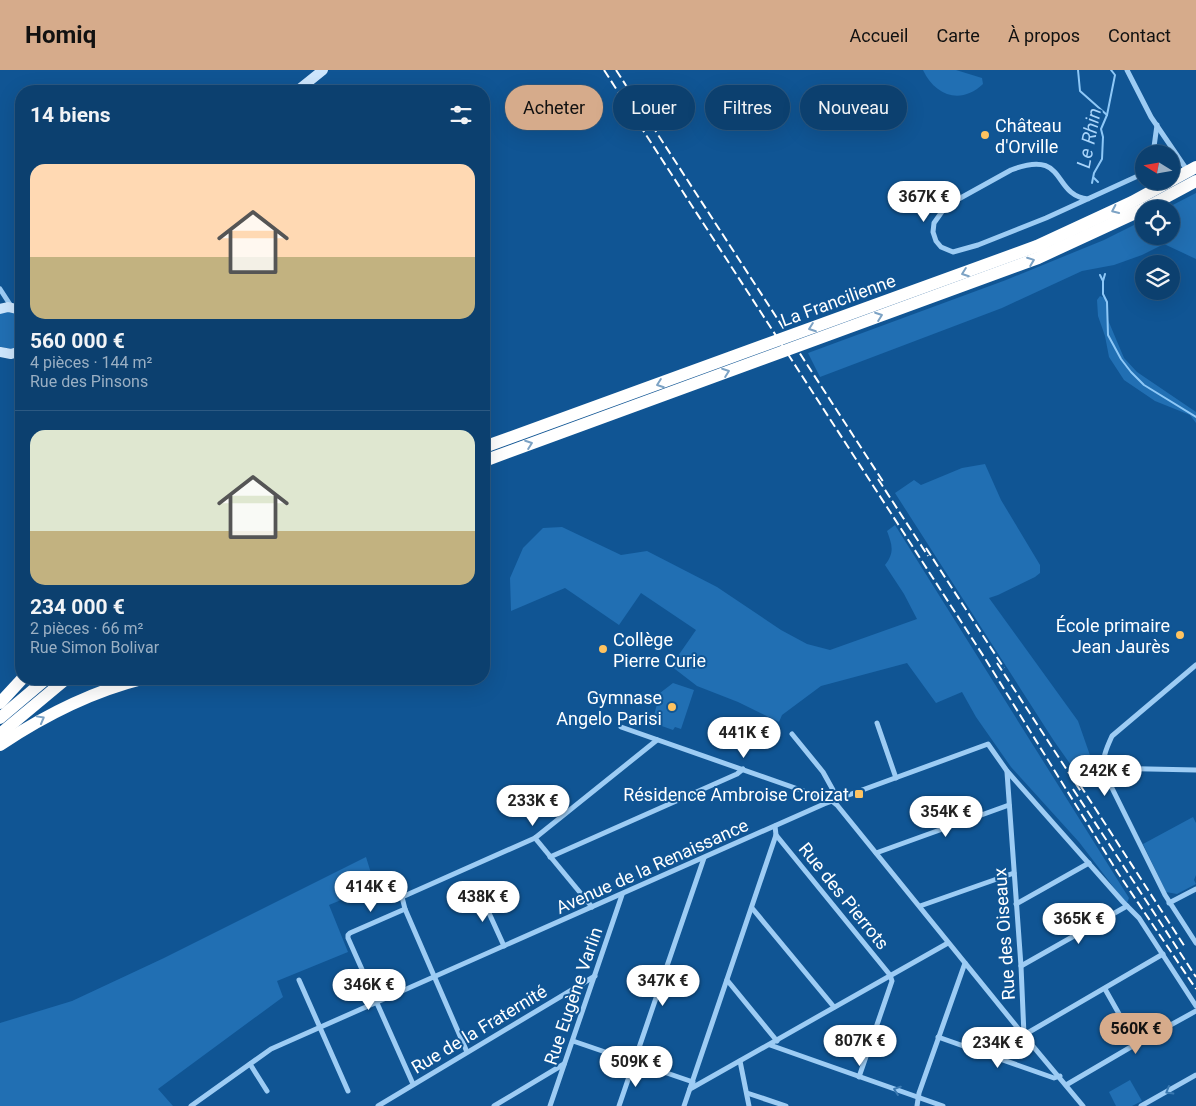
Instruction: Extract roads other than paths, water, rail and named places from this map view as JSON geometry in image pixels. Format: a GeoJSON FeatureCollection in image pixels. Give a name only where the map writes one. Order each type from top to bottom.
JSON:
{"type":"FeatureCollection","features":[{"type":"Feature","properties":{"kind":"highway","name":"La Francilienne"},"geometry":{"type":"LineString","coordinates":[[1180,183],[1195,168]]}},
{"type":"Feature","properties":{"kind":"highway","name":"La Francilienne"},"geometry":{"type":"LineString","coordinates":[[1180,185],[1196,181]]}},
{"type":"Feature","properties":{"kind":"highway","name":"La Francilienne"},"geometry":{"type":"LineString","coordinates":[[490,445],[1037,246],[1132,202],[1166,190]]}},
{"type":"Feature","properties":{"kind":"highway","name":"La Francilienne"},"geometry":{"type":"LineString","coordinates":[[1157,200],[1171,190]]}},
{"type":"Feature","properties":{"kind":"highway","name":"La Francilienne"},"geometry":{"type":"LineString","coordinates":[[490,459],[1038,258],[1135,213]]}},
{"type":"Feature","properties":{"kind":"highway"},"geometry":{"type":"LineString","coordinates":[[0,703],[16,685]]}},
{"type":"Feature","properties":{"kind":"highway"},"geometry":{"type":"LineString","coordinates":[[0,718],[39,685]]}},
{"type":"Feature","properties":{"kind":"highway"},"geometry":{"type":"LineString","coordinates":[[0,734],[59,685]]}},
{"type":"Feature","properties":{"kind":"highway"},"geometry":{"type":"LineString","coordinates":[[0,745],[40,719],[77,701],[120,685]]}},
{"type":"Feature","properties":{"kind":"street"},"geometry":{"type":"LineString","coordinates":[[304,85],[323,70]]}},
{"type":"Feature","properties":{"kind":"street"},"geometry":{"type":"LineString","coordinates":[[1127,70],[1157,125],[1196,185]]}},
{"type":"Feature","properties":{"kind":"street"},"geometry":{"type":"LineString","coordinates":[[1154,145],[1157,125]]}},
{"type":"Feature","properties":{"kind":"street"},"geometry":{"type":"LineString","coordinates":[[1088,198],[1077,198],[1070,192],[1055,171],[1047,165],[1022,166],[1011,170],[946,206],[934,223],[936,241],[941,247],[953,252],[978,245],[1017,230],[1088,198],[1135,176]]}},
{"type":"Feature","properties":{"kind":"street"},"geometry":{"type":"LineString","coordinates":[[0,289],[15,305]]}},
{"type":"Feature","properties":{"kind":"street"},"geometry":{"type":"LineString","coordinates":[[0,309],[15,307]]}},
{"type":"Feature","properties":{"kind":"street"},"geometry":{"type":"LineString","coordinates":[[1195,666],[1196,673]]}},
{"type":"Feature","properties":{"kind":"street"},"geometry":{"type":"LineString","coordinates":[[1195,666],[1112,736],[1105,752],[1103,768],[1134,835],[1169,903],[1196,943]]}},
{"type":"Feature","properties":{"kind":"street"},"geometry":{"type":"LineString","coordinates":[[878,723],[896,778]]}},
{"type":"Feature","properties":{"kind":"street"},"geometry":{"type":"LineString","coordinates":[[621,728],[835,800]]}},
{"type":"Feature","properties":{"kind":"street"},"geometry":{"type":"LineString","coordinates":[[792,734],[823,772],[835,800],[876,853],[948,943],[1084,1106]]}},
{"type":"Feature","properties":{"kind":"street"},"geometry":{"type":"LineString","coordinates":[[467,1052],[436,983],[436,976],[405,909],[402,897],[535,838],[656,740]]}},
{"type":"Feature","properties":{"kind":"street","name":"Avenue de la Renaissance"},"geometry":{"type":"LineString","coordinates":[[191,1106],[271,1049],[835,800],[988,744],[1007,771]]}},
{"type":"Feature","properties":{"kind":"street"},"geometry":{"type":"LineString","coordinates":[[1103,768],[1196,770]]}},
{"type":"Feature","properties":{"kind":"street"},"geometry":{"type":"LineString","coordinates":[[550,857],[737,774],[743,769]]}},
{"type":"Feature","properties":{"kind":"street"},"geometry":{"type":"LineString","coordinates":[[1007,771],[1139,918],[1196,1006]]}},
{"type":"Feature","properties":{"kind":"street","name":"Rue des Oiseaux"},"geometry":{"type":"LineString","coordinates":[[1007,771],[1024,1035]]}},
{"type":"Feature","properties":{"kind":"street"},"geometry":{"type":"LineString","coordinates":[[876,853],[1009,805]]}},
{"type":"Feature","properties":{"kind":"street"},"geometry":{"type":"LineString","coordinates":[[684,1106],[776,835],[775,826]]}},
{"type":"Feature","properties":{"kind":"street","name":"Rue des Pierrots"},"geometry":{"type":"LineString","coordinates":[[776,835],[890,975]]}},
{"type":"Feature","properties":{"kind":"street"},"geometry":{"type":"LineString","coordinates":[[535,838],[592,907]]}},
{"type":"Feature","properties":{"kind":"street"},"geometry":{"type":"LineString","coordinates":[[619,1106],[704,858]]}},
{"type":"Feature","properties":{"kind":"street"},"geometry":{"type":"LineString","coordinates":[[1016,904],[1088,863]]}},
{"type":"Feature","properties":{"kind":"street"},"geometry":{"type":"LineString","coordinates":[[920,906],[1014,873]]}},
{"type":"Feature","properties":{"kind":"street"},"geometry":{"type":"LineString","coordinates":[[1169,903],[1196,888]]}},
{"type":"Feature","properties":{"kind":"street"},"geometry":{"type":"LineString","coordinates":[[479,891],[504,946]]}},
{"type":"Feature","properties":{"kind":"street","name":"Rue Eugène Varlin"},"geometry":{"type":"LineString","coordinates":[[550,1106],[622,895]]}},
{"type":"Feature","properties":{"kind":"street"},"geometry":{"type":"LineString","coordinates":[[1021,966],[1127,906]]}},
{"type":"Feature","properties":{"kind":"street"},"geometry":{"type":"LineString","coordinates":[[752,908],[834,1007]]}},
{"type":"Feature","properties":{"kind":"street"},"geometry":{"type":"LineString","coordinates":[[405,909],[348,934],[348,938],[414,1084]]}},
{"type":"Feature","properties":{"kind":"street"},"geometry":{"type":"LineString","coordinates":[[690,1089],[948,943]]}},
{"type":"Feature","properties":{"kind":"street"},"geometry":{"type":"LineString","coordinates":[[1024,1035],[1163,954]]}},
{"type":"Feature","properties":{"kind":"street"},"geometry":{"type":"LineString","coordinates":[[917,1106],[938,1037],[965,963]]}},
{"type":"Feature","properties":{"kind":"street"},"geometry":{"type":"LineString","coordinates":[[859,1077],[892,981],[890,975]]}},
{"type":"Feature","properties":{"kind":"street","name":"Rue de la Fraternité"},"geometry":{"type":"LineString","coordinates":[[378,1106],[595,976]]}},
{"type":"Feature","properties":{"kind":"street"},"geometry":{"type":"LineString","coordinates":[[299,980],[348,1091]]}},
{"type":"Feature","properties":{"kind":"street"},"geometry":{"type":"LineString","coordinates":[[727,980],[777,1041]]}},
{"type":"Feature","properties":{"kind":"street"},"geometry":{"type":"LineString","coordinates":[[1105,988],[1136,1044]]}},
{"type":"Feature","properties":{"kind":"street"},"geometry":{"type":"LineString","coordinates":[[1066,1085],[1196,1011]]}},
{"type":"Feature","properties":{"kind":"street"},"geometry":{"type":"LineString","coordinates":[[938,1037],[1054,1078],[1060,1076]]}},
{"type":"Feature","properties":{"kind":"street"},"geometry":{"type":"LineString","coordinates":[[573,1041],[692,1082]]}},
{"type":"Feature","properties":{"kind":"street"},"geometry":{"type":"LineString","coordinates":[[770,1045],[943,1106]]}},
{"type":"Feature","properties":{"kind":"street"},"geometry":{"type":"LineString","coordinates":[[740,1061],[749,1106]]}},
{"type":"Feature","properties":{"kind":"street"},"geometry":{"type":"LineString","coordinates":[[250,1064],[267,1091]]}},
{"type":"Feature","properties":{"kind":"street"},"geometry":{"type":"LineString","coordinates":[[494,1106],[564,1064]]}},
{"type":"Feature","properties":{"kind":"street"},"geometry":{"type":"LineString","coordinates":[[1141,1106],[1196,1075]]}},
{"type":"Feature","properties":{"kind":"street"},"geometry":{"type":"LineString","coordinates":[[747,1093],[786,1106]]}},
{"type":"Feature","properties":{"kind":"waterway"},"geometry":{"type":"LineString","coordinates":[[1078,70],[1080,91],[1107,115]]}},
{"type":"Feature","properties":{"kind":"waterway","name":"Le Rhin"},"geometry":{"type":"LineString","coordinates":[[1092,183],[1094,173],[1102,159],[1103,137],[1101,129],[1107,115],[1115,75],[1111,70]]}},
{"type":"Feature","properties":{"kind":"waterway","name":"Le Rhin"},"geometry":{"type":"LineString","coordinates":[[1094,178],[1098,182]]}},
{"type":"Feature","properties":{"kind":"waterway","name":"Le Rhin"},"geometry":{"type":"LineString","coordinates":[[1105,274],[1103,294],[1107,302],[1108,335],[1121,359],[1144,385],[1196,417]]}},
{"type":"Feature","properties":{"kind":"waterway","name":"Le Rhin"},"geometry":{"type":"LineString","coordinates":[[1100,275],[1103,281]]}},
{"type":"Feature","properties":{"kind":"railway"},"geometry":{"type":"LineString","coordinates":[[604,70],[986,660],[1118,873],[1196,989]]}},
{"type":"Feature","properties":{"kind":"railway"},"geometry":{"type":"LineString","coordinates":[[616,70],[884,483]]}},
{"type":"Feature","properties":{"kind":"railway"},"geometry":{"type":"LineString","coordinates":[[878,479],[928,556]]}},
{"type":"Feature","properties":{"kind":"railway"},"geometry":{"type":"LineString","coordinates":[[926,548],[1004,668]]}},
{"type":"Feature","properties":{"kind":"railway"},"geometry":{"type":"LineString","coordinates":[[997,663],[1082,793]]}},
{"type":"Feature","properties":{"kind":"railway"},"geometry":{"type":"LineString","coordinates":[[1080,785],[1185,947]]}},
{"type":"Feature","properties":{"kind":"railway"},"geometry":{"type":"LineString","coordinates":[[1073,789],[1196,977]]}},
{"type":"Feature","properties":{"kind":"place","name":"Château d'Orville"},"geometry":{"type":"Point","coordinates":[985,135]}},
{"type":"Feature","properties":{"kind":"place","name":"École primaire Jean Jaurès"},"geometry":{"type":"Point","coordinates":[1180,635]}},
{"type":"Feature","properties":{"kind":"place","name":"Collège Pierre Curie"},"geometry":{"type":"Point","coordinates":[603,649]}},
{"type":"Feature","properties":{"kind":"place","name":"Gymnase Angelo Parisi"},"geometry":{"type":"Point","coordinates":[672,707]}},
{"type":"Feature","properties":{"kind":"place","name":"Résidence Ambroise Croizat"},"geometry":{"type":"Point","coordinates":[859,794]}}]}
